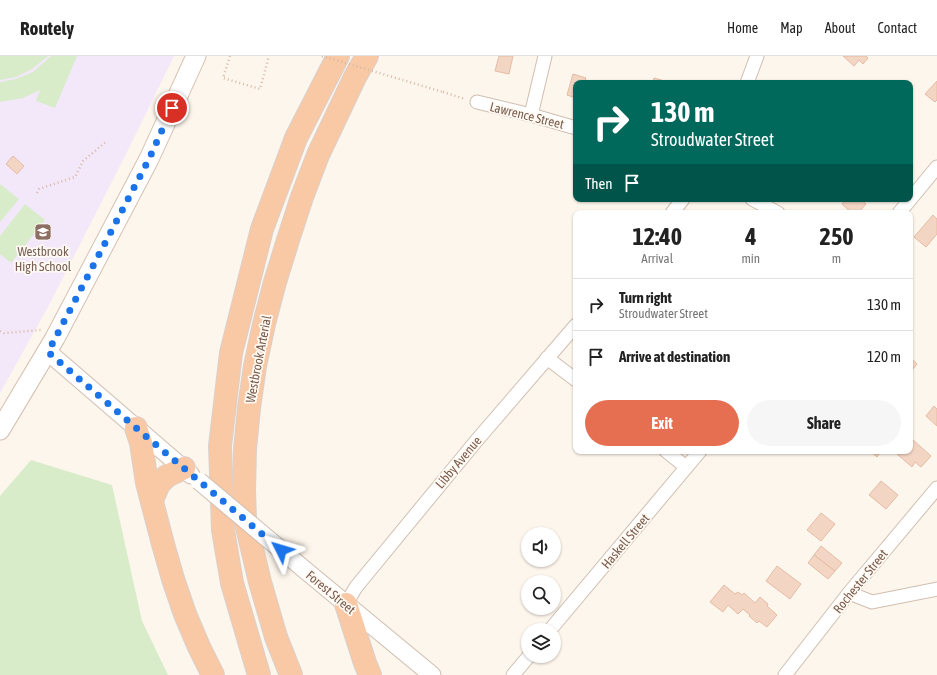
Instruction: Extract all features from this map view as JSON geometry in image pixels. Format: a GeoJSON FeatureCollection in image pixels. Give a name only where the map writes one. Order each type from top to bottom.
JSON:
{"type":"FeatureCollection","features":[{"type":"Feature","properties":{"kind":"highway","name":"Westbrook Arterial"},"geometry":{"type":"LineString","coordinates":[[259,675],[232,583],[223,530],[220,446],[231,353],[262,229],[296,138],[338,56]]}},
{"type":"Feature","properties":{"kind":"highway","name":"Westbrook Arterial"},"geometry":{"type":"LineString","coordinates":[[291,675],[276,637],[260,582],[245,519],[245,450],[249,408],[264,324],[275,282],[302,197],[318,155],[357,73],[367,56]]}},
{"type":"Feature","properties":{"kind":"highway"},"geometry":{"type":"LineString","coordinates":[[136,428],[141,443],[147,483],[173,579],[185,614],[213,675]]}},
{"type":"Feature","properties":{"kind":"highway"},"geometry":{"type":"LineString","coordinates":[[152,500],[159,484],[167,476],[191,475]]}},
{"type":"Feature","properties":{"kind":"highway"},"geometry":{"type":"LineString","coordinates":[[346,604],[370,675]]}},
{"type":"Feature","properties":{"kind":"main road"},"geometry":{"type":"LineString","coordinates":[[0,430],[52,345],[149,159],[196,56]]}},
{"type":"Feature","properties":{"kind":"street"},"geometry":{"type":"LineString","coordinates":[[531,115],[545,56]]}},
{"type":"Feature","properties":{"kind":"street"},"geometry":{"type":"LineString","coordinates":[[748,80],[757,56]]}},
{"type":"Feature","properties":{"kind":"street","name":"Lawrence Street"},"geometry":{"type":"LineString","coordinates":[[477,102],[573,127]]}},
{"type":"Feature","properties":{"kind":"street"},"geometry":{"type":"LineString","coordinates":[[913,196],[937,167]]}},
{"type":"Feature","properties":{"kind":"street"},"geometry":{"type":"LineString","coordinates":[[674,210],[681,202]]}},
{"type":"Feature","properties":{"kind":"street"},"geometry":{"type":"LineString","coordinates":[[758,202],[772,210]]}},
{"type":"Feature","properties":{"kind":"street"},"geometry":{"type":"LineString","coordinates":[[901,210],[908,202]]}},
{"type":"Feature","properties":{"kind":"street","name":"Libby Avenue"},"geometry":{"type":"LineString","coordinates":[[346,604],[356,587],[477,440],[573,328]]}},
{"type":"Feature","properties":{"kind":"street","name":"Forest Street"},"geometry":{"type":"LineString","coordinates":[[52,345],[136,428],[432,675]]}},
{"type":"Feature","properties":{"kind":"street"},"geometry":{"type":"LineString","coordinates":[[547,358],[573,378]]}},
{"type":"Feature","properties":{"kind":"street"},"geometry":{"type":"LineString","coordinates":[[670,454],[686,467]]}},
{"type":"Feature","properties":{"kind":"street","name":"Haskell Street"},"geometry":{"type":"LineString","coordinates":[[556,623],[697,454]]}},
{"type":"Feature","properties":{"kind":"street","name":"Rochester Street"},"geometry":{"type":"LineString","coordinates":[[784,675],[849,593],[937,488]]}},
{"type":"Feature","properties":{"kind":"street"},"geometry":{"type":"LineString","coordinates":[[849,593],[872,602],[937,589]]}},
{"type":"Feature","properties":{"kind":"street"},"geometry":{"type":"LineString","coordinates":[[513,675],[522,663]]}},
{"type":"Feature","properties":{"kind":"path"},"geometry":{"type":"LineString","coordinates":[[230,56],[224,78],[260,89],[269,56]]}},
{"type":"Feature","properties":{"kind":"path"},"geometry":{"type":"LineString","coordinates":[[322,56],[477,102]]}},
{"type":"Feature","properties":{"kind":"path"},"geometry":{"type":"LineString","coordinates":[[36,193],[40,188],[75,177],[83,161],[107,141]]}},
{"type":"Feature","properties":{"kind":"path"},"geometry":{"type":"LineString","coordinates":[[0,331],[4,334],[42,330],[52,345]]}},
{"type":"Feature","properties":{"kind":"shaded area","name":"Westbrook High School"},"geometry":{"type":"Polygon","coordinates":[[[0,56],[174,56],[48,307],[0,393],[0,56]]]}},
{"type":"Feature","properties":{"kind":"green space"},"geometry":{"type":"Polygon","coordinates":[[[0,56],[48,56],[32,69],[16,77],[0,80],[0,56]]]}},
{"type":"Feature","properties":{"kind":"green space"},"geometry":{"type":"Polygon","coordinates":[[[51,56],[77,56],[55,108],[36,101],[40,90],[23,98],[0,102],[0,82],[16,79],[33,72],[51,56]]]}},
{"type":"Feature","properties":{"kind":"green space"},"geometry":{"type":"Polygon","coordinates":[[[0,184],[19,199],[0,222],[0,184]]]}},
{"type":"Feature","properties":{"kind":"green space"},"geometry":{"type":"Polygon","coordinates":[[[25,204],[45,220],[11,263],[0,254],[0,236],[25,204]]]}},
{"type":"Feature","properties":{"kind":"green space"},"geometry":{"type":"Polygon","coordinates":[[[31,460],[112,485],[142,621],[168,675],[0,675],[0,496],[31,460]]]}},
{"type":"Feature","properties":{"kind":"building"},"geometry":{"type":"Polygon","coordinates":[[[499,56],[513,56],[509,74],[495,71],[499,56]]]}},
{"type":"Feature","properties":{"kind":"building"},"geometry":{"type":"Polygon","coordinates":[[[843,56],[866,56],[868,58],[863,64],[859,60],[854,66],[843,56]]]}},
{"type":"Feature","properties":{"kind":"building"},"geometry":{"type":"Polygon","coordinates":[[[573,74],[586,78],[585,80],[573,80],[573,97],[567,95],[573,74]]]}},
{"type":"Feature","properties":{"kind":"building"},"geometry":{"type":"Polygon","coordinates":[[[937,81],[937,100],[935,102],[925,94],[937,81]]]}},
{"type":"Feature","properties":{"kind":"building"},"geometry":{"type":"Polygon","coordinates":[[[13,156],[24,166],[17,174],[6,164],[13,156]]]}},
{"type":"Feature","properties":{"kind":"building"},"geometry":{"type":"Polygon","coordinates":[[[844,202],[864,202],[866,204],[861,210],[849,210],[842,204],[844,202]]]}},
{"type":"Feature","properties":{"kind":"building"},"geometry":{"type":"Polygon","coordinates":[[[933,215],[937,219],[937,234],[926,247],[914,237],[933,215]]]}},
{"type":"Feature","properties":{"kind":"building"},"geometry":{"type":"Polygon","coordinates":[[[913,360],[917,364],[913,369],[913,360]]]}},
{"type":"Feature","properties":{"kind":"building"},"geometry":{"type":"Polygon","coordinates":[[[934,406],[937,409],[937,426],[926,416],[934,406]]]}},
{"type":"Feature","properties":{"kind":"building"},"geometry":{"type":"Polygon","coordinates":[[[913,440],[931,456],[921,467],[915,462],[912,467],[897,454],[913,454],[913,440]]]}},
{"type":"Feature","properties":{"kind":"building"},"geometry":{"type":"Polygon","coordinates":[[[881,481],[898,495],[886,509],[869,495],[881,481]]]}},
{"type":"Feature","properties":{"kind":"building"},"geometry":{"type":"Polygon","coordinates":[[[821,513],[835,524],[821,541],[807,530],[821,513]]]}},
{"type":"Feature","properties":{"kind":"building"},"geometry":{"type":"Polygon","coordinates":[[[821,546],[842,563],[835,571],[814,555],[821,546]]]}},
{"type":"Feature","properties":{"kind":"building"},"geometry":{"type":"Polygon","coordinates":[[[814,555],[835,571],[828,579],[808,563],[814,555]]]}},
{"type":"Feature","properties":{"kind":"building"},"geometry":{"type":"Polygon","coordinates":[[[777,566],[801,584],[790,599],[766,581],[777,566]]]}},
{"type":"Feature","properties":{"kind":"building"},"geometry":{"type":"Polygon","coordinates":[[[724,585],[735,594],[738,592],[742,595],[744,593],[755,603],[760,597],[777,615],[767,627],[759,621],[757,623],[743,609],[738,614],[728,605],[723,612],[710,602],[724,585]]]}},
{"type":"Feature","properties":{"kind":"place","name":"Westbrook High School"},"geometry":{"type":"Point","coordinates":[43,232]}},
{"type":"Feature","properties":{"kind":"route"},"geometry":{"type":"LineString","coordinates":[[172,108],[149,159],[48,352],[281,550]]}}]}
